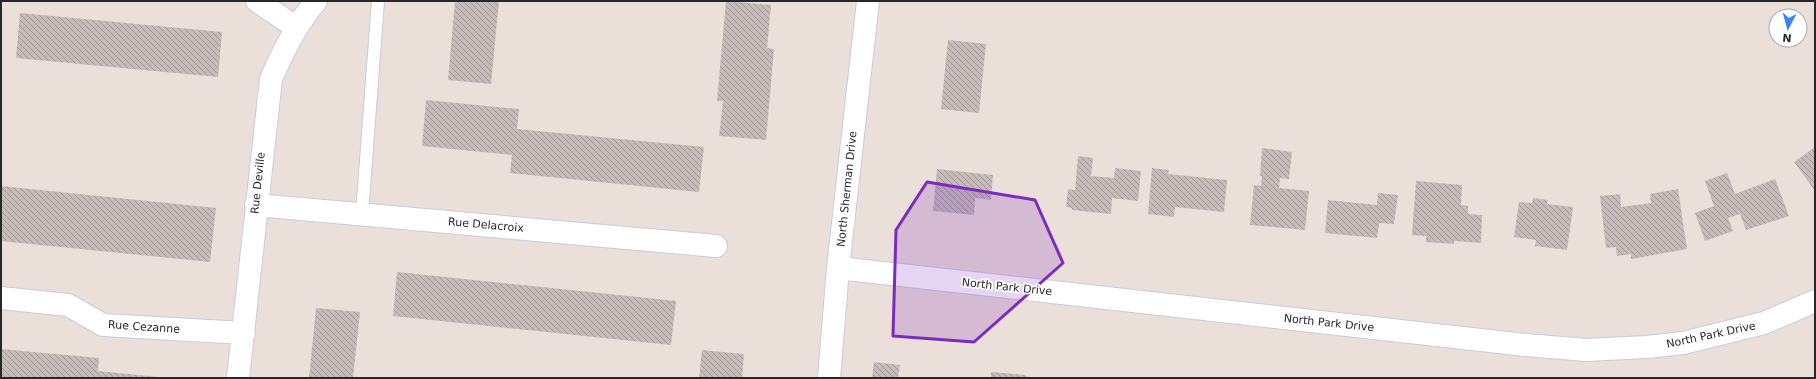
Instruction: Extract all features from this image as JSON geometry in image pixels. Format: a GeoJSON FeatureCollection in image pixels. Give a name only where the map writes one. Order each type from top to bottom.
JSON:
{"type":"FeatureCollection","features":[{"type":"Feature","properties":{"kind":"street"},"geometry":{"type":"LineString","coordinates":[[257,1],[296,28]]}},
{"type":"Feature","properties":{"kind":"street","name":"Rue Deville"},"geometry":{"type":"LineString","coordinates":[[238,378],[271,79],[283,50],[296,28],[316,1]]}},
{"type":"Feature","properties":{"kind":"street","name":"North Sherman Drive"},"geometry":{"type":"LineString","coordinates":[[829,378],[838,268],[868,1]]}},
{"type":"Feature","properties":{"kind":"street","name":"Rue Delacroix"},"geometry":{"type":"LineString","coordinates":[[256,204],[716,246]]}},
{"type":"Feature","properties":{"kind":"street","name":"North Park Drive"},"geometry":{"type":"LineString","coordinates":[[838,268],[1526,345],[1586,350],[1647,347],[1683,343],[1764,323],[1815,301]]}},
{"type":"Feature","properties":{"kind":"street","name":"Rue Cezanne"},"geometry":{"type":"LineString","coordinates":[[1,298],[68,304],[103,325],[244,333]]}},
{"type":"Feature","properties":{"kind":"lane"},"geometry":{"type":"LineString","coordinates":[[362,214],[378,1]]}},
{"type":"Feature","properties":{"kind":"highlighted area"},"geometry":{"type":"Polygon","coordinates":[[[927,182],[1035,200],[1063,263],[974,342],[893,336],[896,230],[927,182]]]}},
{"type":"Feature","properties":{"kind":"building"},"geometry":{"type":"Polygon","coordinates":[[[455,1],[499,1],[491,84],[448,80],[455,1]]]}},
{"type":"Feature","properties":{"kind":"building"},"geometry":{"type":"Polygon","coordinates":[[[726,1],[771,5],[767,48],[774,49],[766,140],[719,136],[723,101],[717,101],[726,1]]]}},
{"type":"Feature","properties":{"kind":"building"},"geometry":{"type":"Polygon","coordinates":[[[20,13],[222,32],[218,77],[16,58],[20,13]]]}},
{"type":"Feature","properties":{"kind":"building"},"geometry":{"type":"Polygon","coordinates":[[[948,40],[986,44],[979,113],[941,109],[948,40]]]}},
{"type":"Feature","properties":{"kind":"building"},"geometry":{"type":"Polygon","coordinates":[[[426,100],[519,109],[517,129],[704,147],[699,192],[510,173],[512,155],[422,146],[426,100]]]}},
{"type":"Feature","properties":{"kind":"building"},"geometry":{"type":"Polygon","coordinates":[[[1815,147],[1815,191],[1794,162],[1815,147]]]}},
{"type":"Feature","properties":{"kind":"building"},"geometry":{"type":"Polygon","coordinates":[[[1262,148],[1292,152],[1289,179],[1280,178],[1279,188],[1309,191],[1305,230],[1250,225],[1254,185],[1261,186],[1262,176],[1260,176],[1262,148]]]}},
{"type":"Feature","properties":{"kind":"building"},"geometry":{"type":"Polygon","coordinates":[[[1078,156],[1093,158],[1091,176],[1114,178],[1115,168],[1141,171],[1138,201],[1112,198],[1111,214],[1072,210],[1072,208],[1066,207],[1068,189],[1075,190],[1078,156]]]}},
{"type":"Feature","properties":{"kind":"building"},"geometry":{"type":"Polygon","coordinates":[[[1152,168],[1169,170],[1168,174],[1227,180],[1224,212],[1175,207],[1174,217],[1148,214],[1152,168]]]}},
{"type":"Feature","properties":{"kind":"building"},"geometry":{"type":"Polygon","coordinates":[[[937,169],[993,175],[991,200],[975,198],[974,215],[933,211],[937,169]]]}},
{"type":"Feature","properties":{"kind":"building"},"geometry":{"type":"Polygon","coordinates":[[[1727,173],[1735,194],[1775,179],[1789,216],[1746,230],[1740,214],[1728,218],[1733,231],[1705,241],[1695,213],[1714,206],[1705,181],[1727,173]]]}},
{"type":"Feature","properties":{"kind":"building"},"geometry":{"type":"Polygon","coordinates":[[[1416,181],[1462,185],[1461,205],[1468,206],[1468,214],[1482,215],[1481,243],[1454,241],[1454,244],[1426,242],[1426,236],[1412,235],[1416,181]]]}},
{"type":"Feature","properties":{"kind":"building"},"geometry":{"type":"Polygon","coordinates":[[[1,186],[216,208],[210,262],[1,241],[1,186]]]}},
{"type":"Feature","properties":{"kind":"building"},"geometry":{"type":"Polygon","coordinates":[[[1678,189],[1687,249],[1631,259],[1631,254],[1617,256],[1616,247],[1606,248],[1600,196],[1620,194],[1621,207],[1651,203],[1650,194],[1678,189]]]}},
{"type":"Feature","properties":{"kind":"building"},"geometry":{"type":"Polygon","coordinates":[[[1378,193],[1398,195],[1394,224],[1379,223],[1377,238],[1325,233],[1328,200],[1377,205],[1378,193]]]}},
{"type":"Feature","properties":{"kind":"building"},"geometry":{"type":"Polygon","coordinates":[[[1533,198],[1548,200],[1547,204],[1573,207],[1567,250],[1535,246],[1536,240],[1514,237],[1519,202],[1532,203],[1533,198]]]}},
{"type":"Feature","properties":{"kind":"building"},"geometry":{"type":"Polygon","coordinates":[[[397,272],[676,301],[671,345],[393,316],[397,272]]]}},
{"type":"Feature","properties":{"kind":"building"},"geometry":{"type":"Polygon","coordinates":[[[316,308],[360,312],[353,378],[309,378],[316,308]]]}},
{"type":"Feature","properties":{"kind":"building"},"geometry":{"type":"Polygon","coordinates":[[[1,349],[99,358],[98,371],[169,378],[1,378],[1,349]]]}},
{"type":"Feature","properties":{"kind":"building"},"geometry":{"type":"Polygon","coordinates":[[[702,350],[744,354],[742,378],[699,378],[702,350]]]}},
{"type":"Feature","properties":{"kind":"building"},"geometry":{"type":"Polygon","coordinates":[[[874,362],[900,365],[898,378],[872,378],[874,362]]]}},
{"type":"Feature","properties":{"kind":"building"},"geometry":{"type":"Polygon","coordinates":[[[991,372],[1026,375],[1025,376],[1031,378],[991,378],[991,372]]]}}]}
